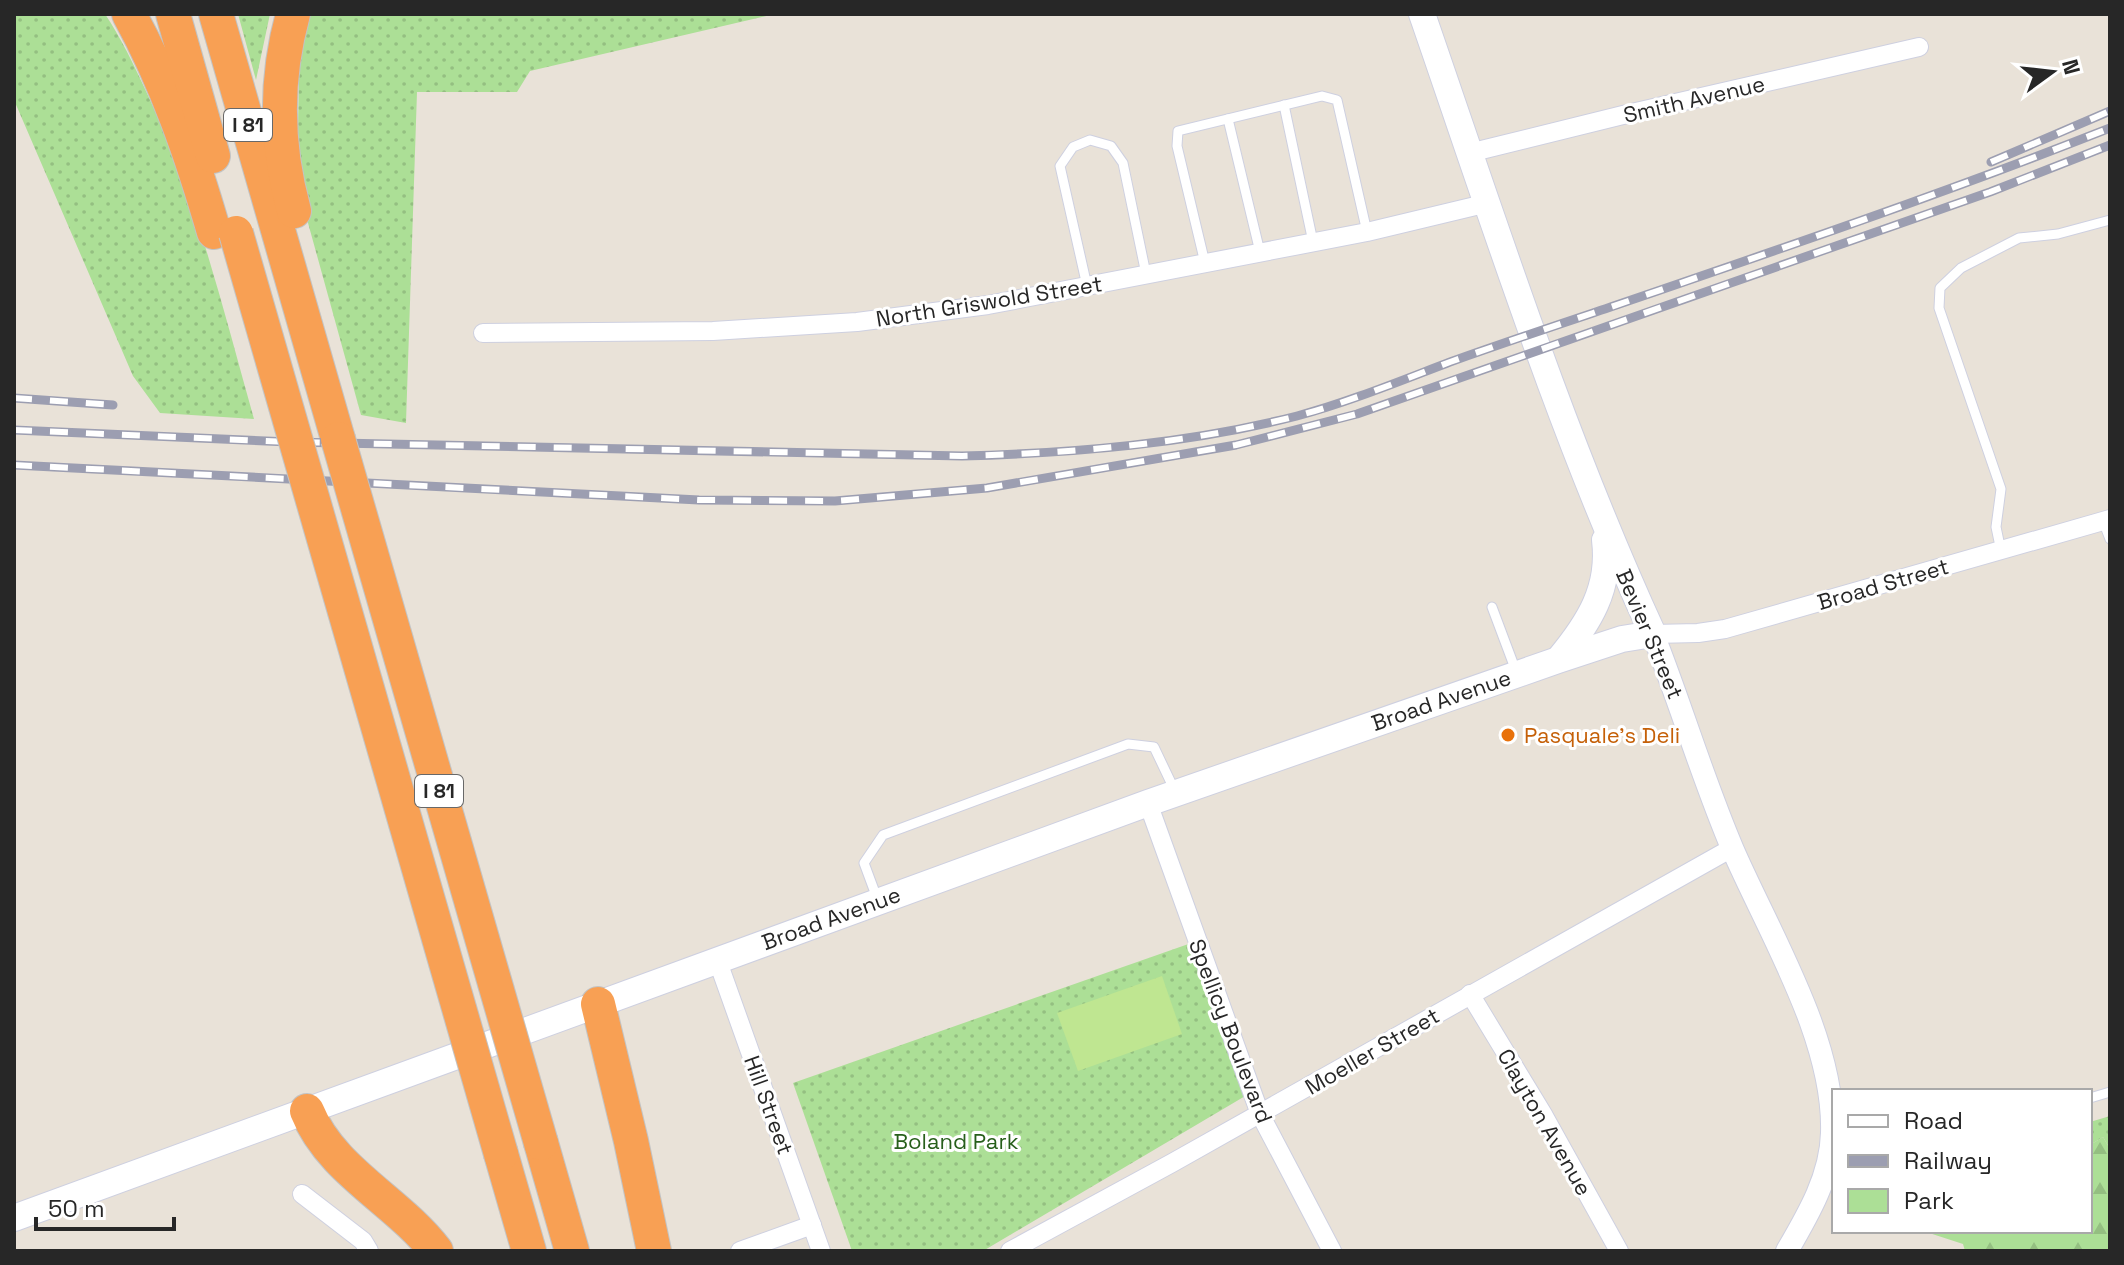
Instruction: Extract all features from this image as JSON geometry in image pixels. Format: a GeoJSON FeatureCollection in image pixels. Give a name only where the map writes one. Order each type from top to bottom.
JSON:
{"type":"FeatureCollection","features":[{"type":"Feature","properties":{"kind":"highway"},"geometry":{"type":"LineString","coordinates":[[129,14],[157,70],[225,232]]}},
{"type":"Feature","properties":{"kind":"highway","name":"I 81"},"geometry":{"type":"LineString","coordinates":[[173,14],[225,232],[298,449],[529,1251]]}},
{"type":"Feature","properties":{"kind":"highway","name":"I 81"},"geometry":{"type":"LineString","coordinates":[[216,14],[290,237],[338,439],[572,1251]]}},
{"type":"Feature","properties":{"kind":"highway"},"geometry":{"type":"LineString","coordinates":[[290,237],[280,123],[281,75],[293,14]]}},
{"type":"Feature","properties":{"kind":"highway"},"geometry":{"type":"LineString","coordinates":[[598,1004],[654,1251]]}},
{"type":"Feature","properties":{"kind":"highway"},"geometry":{"type":"LineString","coordinates":[[307,1111],[332,1152],[405,1216],[436,1251]]}},
{"type":"Feature","properties":{"kind":"main road","name":"Bevier Street"},"geometry":{"type":"LineString","coordinates":[[1422,14],[1559,408],[1627,579],[1653,634]]}},
{"type":"Feature","properties":{"kind":"main road"},"geometry":{"type":"LineString","coordinates":[[1558,660],[1586,624],[1600,595],[1607,562],[1597,505]]}},
{"type":"Feature","properties":{"kind":"main road","name":"Broad Avenue"},"geometry":{"type":"LineString","coordinates":[[14,1218],[1175,793],[1558,660],[1629,637],[1653,634]]}},
{"type":"Feature","properties":{"kind":"street","name":"Smith Avenue"},"geometry":{"type":"LineString","coordinates":[[1469,153],[1919,47]]}},
{"type":"Feature","properties":{"kind":"street","name":"North Griswold Street"},"geometry":{"type":"LineString","coordinates":[[483,333],[786,328],[857,322],[988,305],[1367,232],[1488,203]]}},
{"type":"Feature","properties":{"kind":"street","name":"Broad Street"},"geometry":{"type":"LineString","coordinates":[[1653,634],[1725,629],[2106,520]]}},
{"type":"Feature","properties":{"kind":"street","name":"Bevier Street"},"geometry":{"type":"LineString","coordinates":[[1653,634],[1732,848],[1815,1036],[1828,1077],[1832,1148],[1822,1183],[1787,1251]]}},
{"type":"Feature","properties":{"kind":"street","name":"Spellicy Boulevard"},"geometry":{"type":"LineString","coordinates":[[1148,803],[1260,1114],[1332,1251]]}},
{"type":"Feature","properties":{"kind":"street","name":"Moeller Street"},"geometry":{"type":"LineString","coordinates":[[1010,1251],[1732,848]]}},
{"type":"Feature","properties":{"kind":"street","name":"Hill Street"},"geometry":{"type":"LineString","coordinates":[[717,959],[821,1251]]}},
{"type":"Feature","properties":{"kind":"street","name":"Clayton Avenue"},"geometry":{"type":"LineString","coordinates":[[1470,994],[1544,1116],[1619,1251]]}},
{"type":"Feature","properties":{"kind":"street"},"geometry":{"type":"LineString","coordinates":[[302,1194],[363,1241],[369,1251]]}},
{"type":"Feature","properties":{"kind":"street"},"geometry":{"type":"LineString","coordinates":[[740,1251],[812,1225]]}},
{"type":"Feature","properties":{"kind":"lane"},"geometry":{"type":"LineString","coordinates":[[1205,263],[1177,146],[1178,131],[1322,96],[1337,100],[1367,232]]}},
{"type":"Feature","properties":{"kind":"lane"},"geometry":{"type":"LineString","coordinates":[[1284,105],[1313,242]]}},
{"type":"Feature","properties":{"kind":"lane"},"geometry":{"type":"LineString","coordinates":[[1228,119],[1260,252]]}},
{"type":"Feature","properties":{"kind":"lane"},"geometry":{"type":"LineString","coordinates":[[1087,286],[1060,166],[1073,147],[1090,140],[1111,146],[1123,163],[1146,274]]}},
{"type":"Feature","properties":{"kind":"lane"},"geometry":{"type":"LineString","coordinates":[[2001,551],[1996,527],[2001,489],[1939,308],[1940,288],[1961,268],[2019,238],[2058,234],[2110,220]]}},
{"type":"Feature","properties":{"kind":"lane"},"geometry":{"type":"LineString","coordinates":[[2106,520],[2110,539]]}},
{"type":"Feature","properties":{"kind":"lane"},"geometry":{"type":"LineString","coordinates":[[1492,607],[1517,674]]}},
{"type":"Feature","properties":{"kind":"lane"},"geometry":{"type":"LineString","coordinates":[[878,901],[864,863],[883,835],[1128,744],[1154,747],[1175,793]]}},
{"type":"Feature","properties":{"kind":"green space"},"geometry":{"type":"Polygon","coordinates":[[[14,14],[105,14],[116,32],[145,89],[179,170],[207,251],[254,419],[160,413],[133,376],[14,100],[14,14]]]}},
{"type":"Feature","properties":{"kind":"green space"},"geometry":{"type":"Polygon","coordinates":[[[238,14],[270,14],[256,80],[238,14]]]}},
{"type":"Feature","properties":{"kind":"green space"},"geometry":{"type":"Polygon","coordinates":[[[303,14],[775,14],[530,71],[517,92],[417,92],[406,423],[361,415],[297,183],[300,20],[303,14]]]}},
{"type":"Feature","properties":{"kind":"green space","name":"Boland Park"},"geometry":{"type":"Polygon","coordinates":[[[1197,941],[1252,1092],[983,1251],[852,1251],[793,1083],[1197,941]]]}},
{"type":"Feature","properties":{"kind":"green space"},"geometry":{"type":"Polygon","coordinates":[[[1162,976],[1182,1034],[1078,1071],[1057,1013],[1162,976]]]}},
{"type":"Feature","properties":{"kind":"green space"},"geometry":{"type":"Polygon","coordinates":[[[2110,1116],[2110,1149],[2103,1137],[2092,1144],[2092,1121],[2110,1116]]]}},
{"type":"Feature","properties":{"kind":"green space"},"geometry":{"type":"Polygon","coordinates":[[[2103,1137],[2110,1149],[2110,1251],[1965,1251],[1963,1244],[1929,1233],[2092,1233],[2092,1144],[2103,1137]]]}},
{"type":"Feature","properties":{"kind":"railway"},"geometry":{"type":"LineString","coordinates":[[1991,162],[2110,111]]}},
{"type":"Feature","properties":{"kind":"railway"},"geometry":{"type":"LineString","coordinates":[[14,430],[290,442],[962,456],[1088,449],[1214,434],[1336,404],[1788,246],[2110,128]]}},
{"type":"Feature","properties":{"kind":"railway"},"geometry":{"type":"LineString","coordinates":[[14,465],[699,500],[835,501],[987,488],[1236,445],[1357,414],[1990,192],[2110,145]]}},
{"type":"Feature","properties":{"kind":"railway"},"geometry":{"type":"LineString","coordinates":[[14,398],[113,405]]}},
{"type":"Feature","properties":{"kind":"place","name":"Pasquale's Deli"},"geometry":{"type":"Point","coordinates":[1508,735]}}]}
